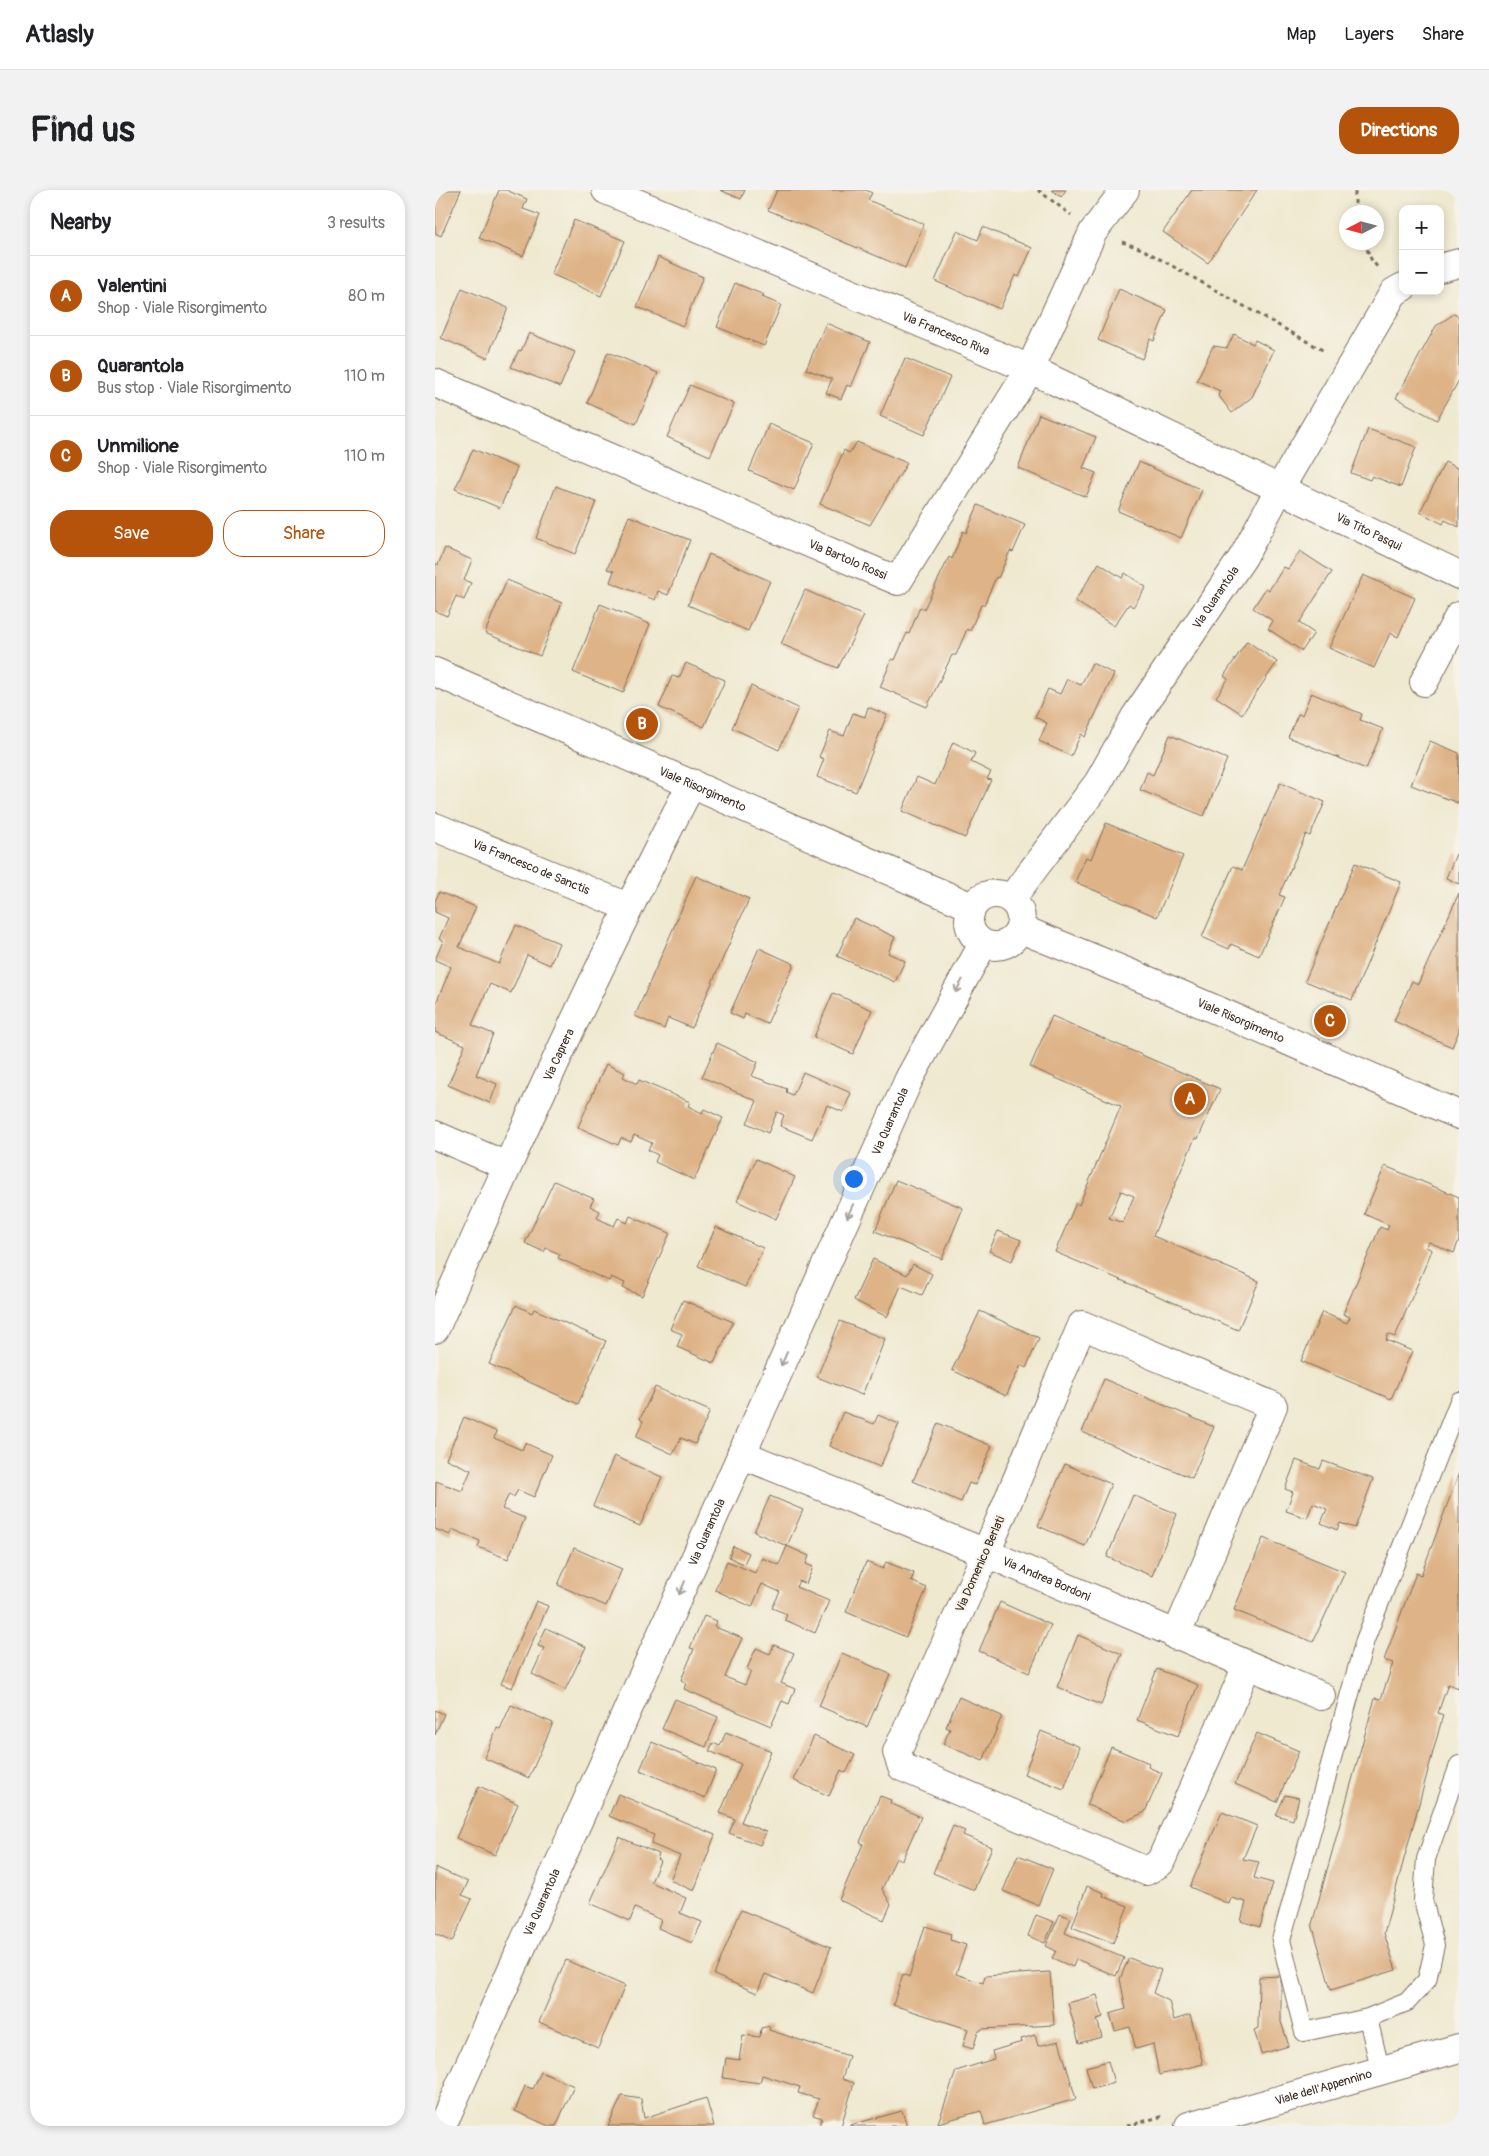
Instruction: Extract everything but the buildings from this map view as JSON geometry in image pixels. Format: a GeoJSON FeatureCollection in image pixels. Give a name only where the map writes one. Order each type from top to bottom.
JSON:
{"type":"FeatureCollection","features":[{"type":"Feature","properties":{"kind":"street","name":"Via Francesco Riva"},"geometry":{"type":"LineString","coordinates":[[606,190],[1030,369],[1280,488]]}},
{"type":"Feature","properties":{"kind":"street","name":"Via Bartolo Rossi"},"geometry":{"type":"LineString","coordinates":[[435,383],[898,581],[1030,369],[1093,232],[1125,190]]}},
{"type":"Feature","properties":{"kind":"street"},"geometry":{"type":"LineString","coordinates":[[1444,267],[1459,263]]}},
{"type":"Feature","properties":{"kind":"street","name":"Via Quarantola"},"geometry":{"type":"LineString","coordinates":[[1011,898],[1098,784],[1135,717],[1243,557],[1280,488],[1352,368],[1394,292],[1399,289]]}},
{"type":"Feature","properties":{"kind":"street","name":"Via Tito Pasqui"},"geometry":{"type":"LineString","coordinates":[[1280,488],[1459,575]]}},
{"type":"Feature","properties":{"kind":"street"},"geometry":{"type":"LineString","coordinates":[[1424,682],[1459,616]]}},
{"type":"Feature","properties":{"kind":"street","name":"Viale Risorgimento"},"geometry":{"type":"LineString","coordinates":[[435,672],[972,907]]}},
{"type":"Feature","properties":{"kind":"street","name":"Via Caprera"},"geometry":{"type":"LineString","coordinates":[[435,1329],[507,1166],[628,907],[692,783]]}},
{"type":"Feature","properties":{"kind":"street","name":"Via Francesco de Sanctis"},"geometry":{"type":"LineString","coordinates":[[435,827],[628,907]]}},
{"type":"Feature","properties":{"kind":"street"},"geometry":{"type":"LineString","coordinates":[[1003,894],[1011,898],[1021,912],[1021,929],[1016,937],[1000,946],[983,944],[971,932],[969,915],[972,907],[986,895],[1003,894]]}},
{"type":"Feature","properties":{"kind":"street","name":"Viale Risorgimento"},"geometry":{"type":"LineString","coordinates":[[1021,929],[1161,986],[1459,1115]]}},
{"type":"Feature","properties":{"kind":"street","name":"Via Quarantola"},"geometry":{"type":"LineString","coordinates":[[442,2126],[909,1079],[983,944]]}},
{"type":"Feature","properties":{"kind":"street"},"geometry":{"type":"LineString","coordinates":[[435,1135],[507,1166]]}},
{"type":"Feature","properties":{"kind":"street","name":"Via Domenico Berlati"},"geometry":{"type":"LineString","coordinates":[[1176,1636],[1273,1406],[1082,1325],[986,1553],[897,1752],[902,1767],[1145,1871],[1160,1863],[1247,1666]]}},
{"type":"Feature","properties":{"kind":"street","name":"Via Andrea Bordoni"},"geometry":{"type":"LineString","coordinates":[[741,1454],[986,1553],[1176,1636],[1321,1696]]}},
{"type":"Feature","properties":{"kind":"street","name":"Viale dell'Appennino"},"geometry":{"type":"LineString","coordinates":[[1189,2126],[1380,2069],[1459,2048]]}},
{"type":"Feature","properties":{"kind":"lane"},"geometry":{"type":"LineString","coordinates":[[1459,1400],[1365,1640],[1281,1940],[1304,2032],[1368,2018],[1407,2002],[1427,1980],[1435,1945],[1423,1900],[1426,1859],[1459,1765]]}},
{"type":"Feature","properties":{"kind":"lane"},"geometry":{"type":"LineString","coordinates":[[1368,2018],[1380,2069]]}},
{"type":"Feature","properties":{"kind":"path"},"geometry":{"type":"LineString","coordinates":[[1038,190],[1093,232],[1142,249],[1352,368]]}},
{"type":"Feature","properties":{"kind":"path"},"geometry":{"type":"LineString","coordinates":[[1355,190],[1355,205]]}},
{"type":"Feature","properties":{"kind":"place","name":"Quarantola"},"geometry":{"type":"Point","coordinates":[642,724]}},
{"type":"Feature","properties":{"kind":"place","name":"Unmilione"},"geometry":{"type":"Point","coordinates":[1330,1021]}},
{"type":"Feature","properties":{"kind":"place","name":"Valentini"},"geometry":{"type":"Point","coordinates":[1190,1099]}}]}
